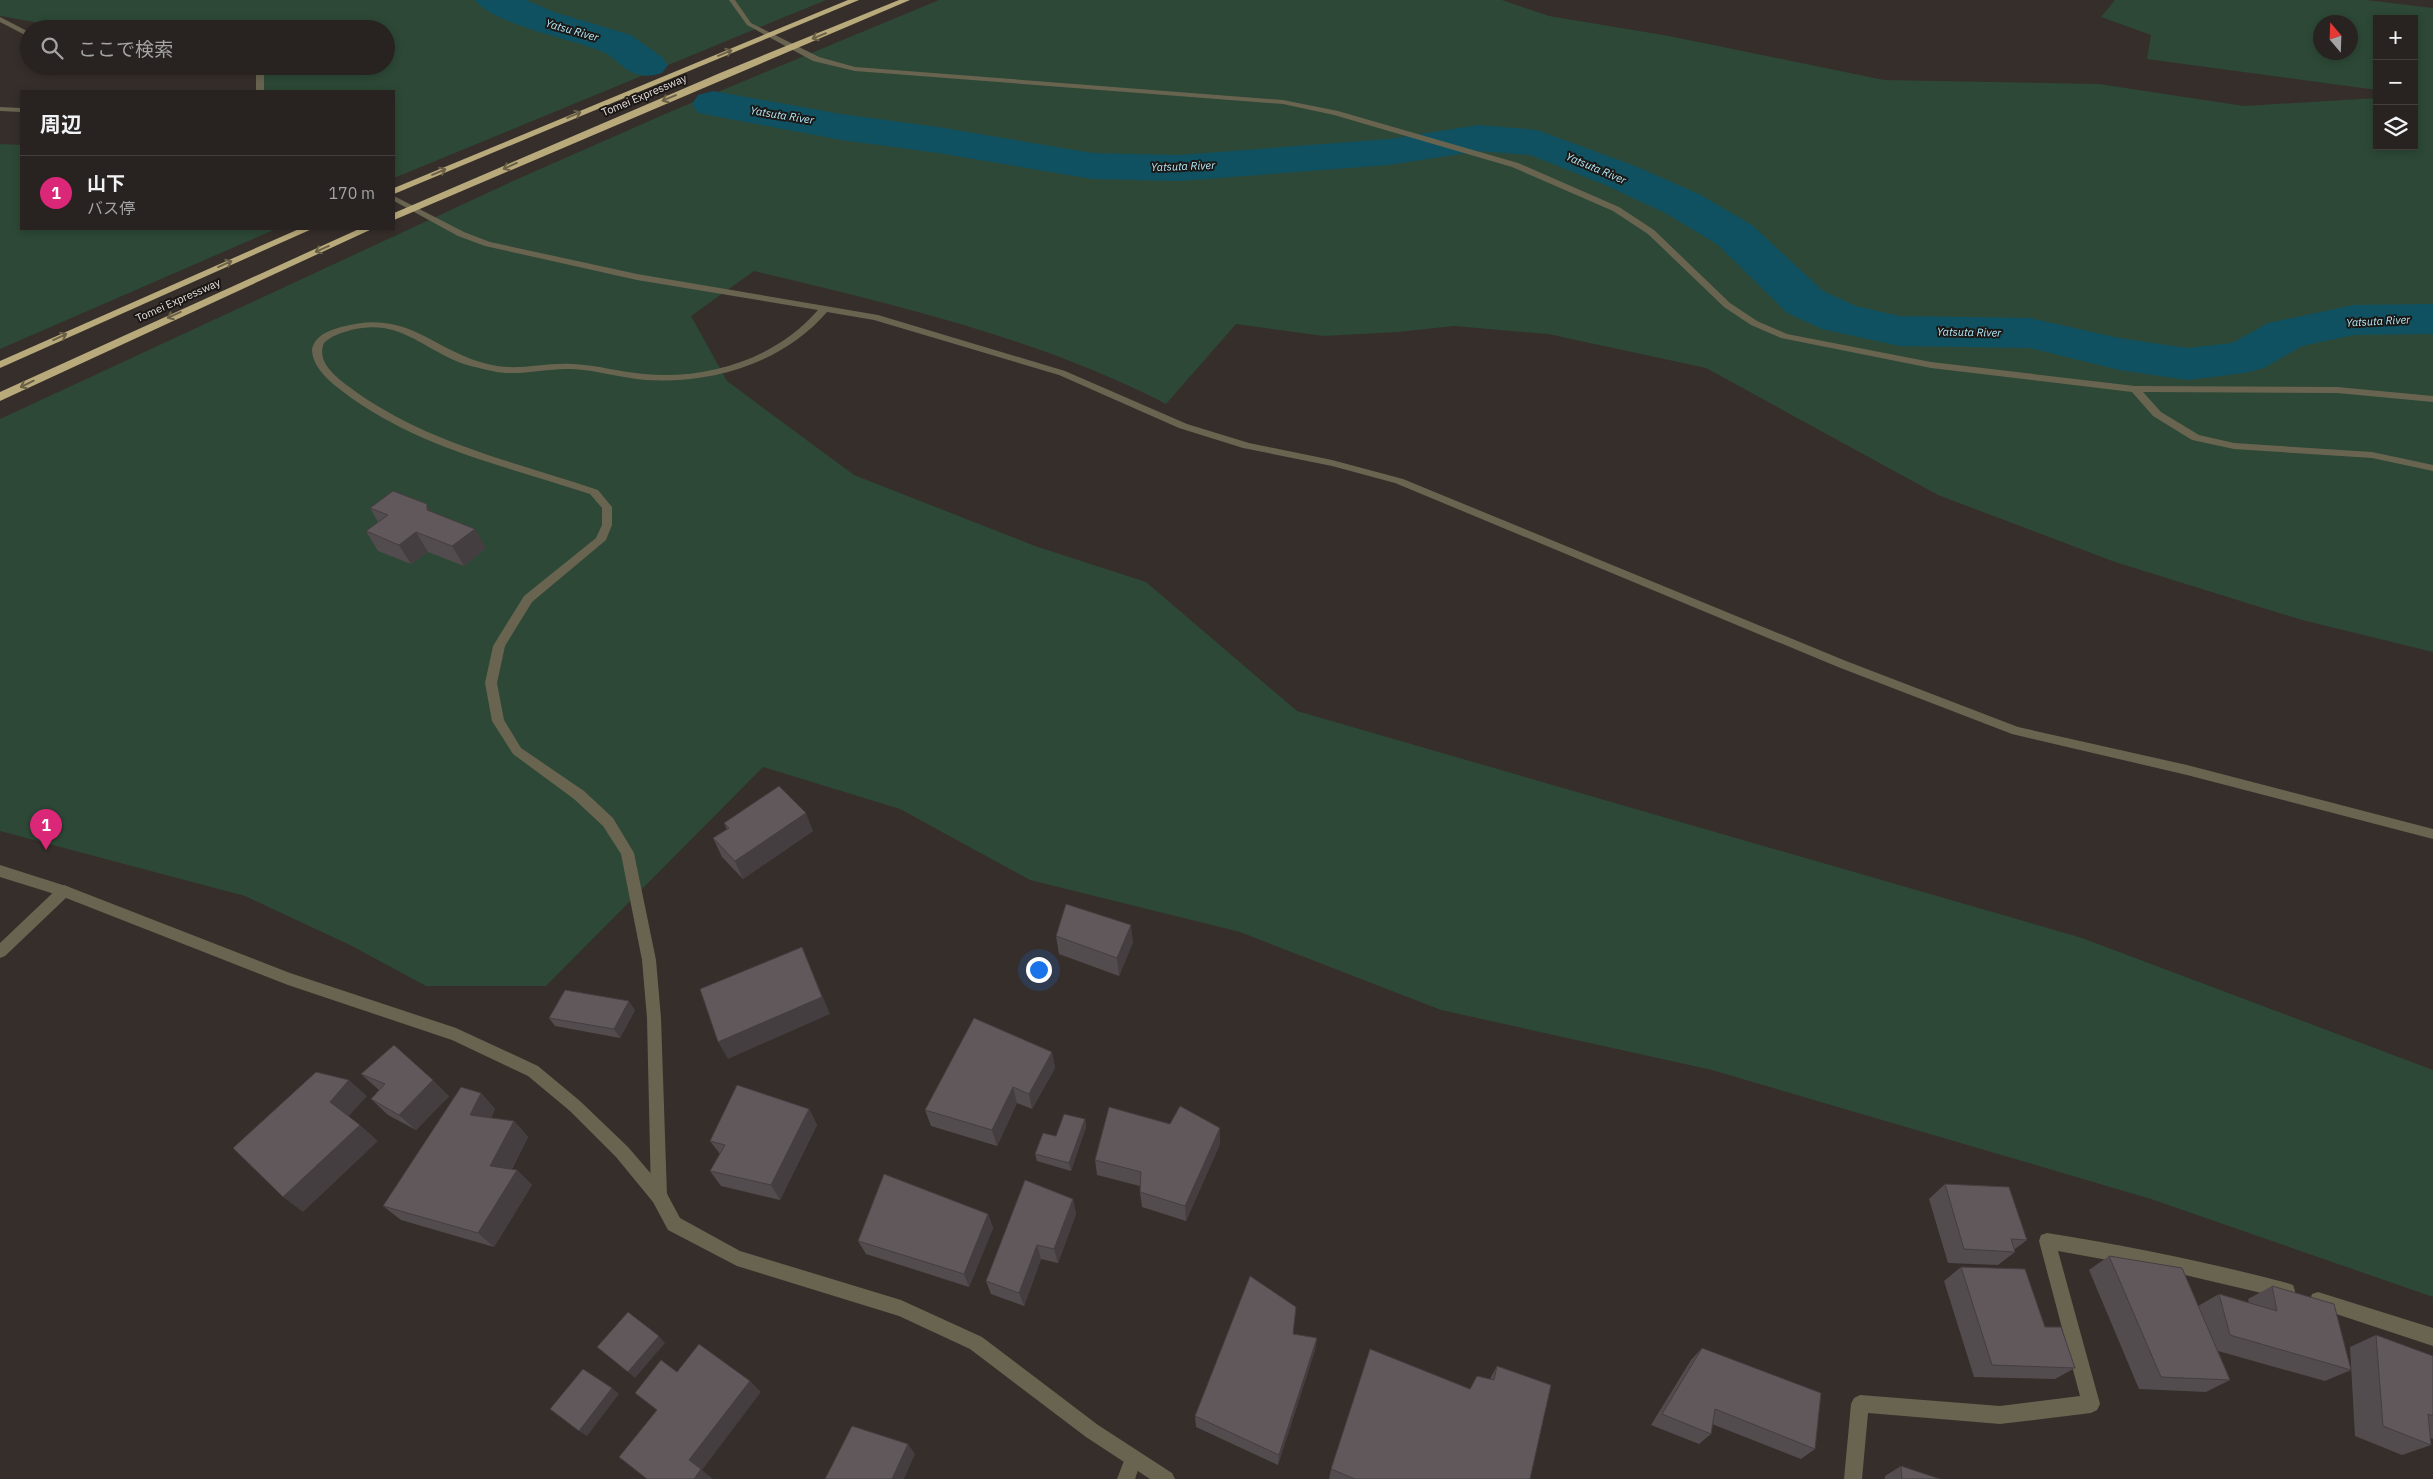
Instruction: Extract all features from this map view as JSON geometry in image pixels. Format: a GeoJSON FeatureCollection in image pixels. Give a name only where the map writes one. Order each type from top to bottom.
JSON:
{"type":"FeatureCollection","features":[{"type":"Feature","properties":{"kind":"highway","name":"Tomei Expressway"},"geometry":{"type":"LineString","coordinates":[[395,191],[530,133],[855,0]]}},
{"type":"Feature","properties":{"kind":"highway","name":"Tomei Expressway"},"geometry":{"type":"LineString","coordinates":[[395,217],[554,147],[906,0]]}},
{"type":"Feature","properties":{"kind":"highway","name":"Tomei Expressway"},"geometry":{"type":"LineString","coordinates":[[0,365],[305,230]]}},
{"type":"Feature","properties":{"kind":"highway","name":"Tomei Expressway"},"geometry":{"type":"LineString","coordinates":[[0,397],[103,348],[365,230]]}},
{"type":"Feature","properties":{"kind":"street"},"geometry":{"type":"LineString","coordinates":[[732,0],[749,24],[816,59],[855,69],[1283,102],[1335,113],[1515,165],[1616,209],[1651,232],[1727,304],[1754,324],[1784,336],[1931,365],[2135,389],[2337,390],[2433,399]]}},
{"type":"Feature","properties":{"kind":"street"},"geometry":{"type":"LineString","coordinates":[[0,20],[20,30]]}},
{"type":"Feature","properties":{"kind":"street"},"geometry":{"type":"LineString","coordinates":[[260,75],[260,90]]}},
{"type":"Feature","properties":{"kind":"street"},"geometry":{"type":"LineString","coordinates":[[0,109],[20,110]]}},
{"type":"Feature","properties":{"kind":"street"},"geometry":{"type":"LineString","coordinates":[[395,199],[461,234],[488,244],[637,277],[875,317],[1062,373],[1183,426],[1247,446],[1332,464],[1399,481],[1842,664],[2016,730],[2188,770],[2433,834]]}},
{"type":"Feature","properties":{"kind":"street"},"geometry":{"type":"LineString","coordinates":[[659,1196],[654,1018],[649,960],[627,853],[608,822],[579,795],[517,751],[498,721],[491,683],[499,646],[528,599],[602,540],[609,516],[607,507],[594,492],[427,438],[363,404],[323,369],[317,357],[316,348],[322,339],[337,331],[362,326],[393,325],[468,362],[505,370],[578,366],[644,377],[674,378],[707,374],[744,364],[780,348],[816,321],[825,308]]}},
{"type":"Feature","properties":{"kind":"street"},"geometry":{"type":"LineString","coordinates":[[2135,389],[2157,414],[2196,438],[2234,446],[2372,455],[2433,468]]}},
{"type":"Feature","properties":{"kind":"street"},"geometry":{"type":"LineString","coordinates":[[0,871],[64,892],[288,979],[456,1035],[533,1070],[575,1106],[622,1152],[659,1196],[674,1224],[737,1258],[901,1308],[976,1343],[1092,1431],[1166,1479]]}},
{"type":"Feature","properties":{"kind":"street"},"geometry":{"type":"LineString","coordinates":[[0,952],[64,892]]}},
{"type":"Feature","properties":{"kind":"street"},"geometry":{"type":"LineString","coordinates":[[1853,1479],[1860,1404],[2000,1415],[2091,1404],[2047,1241],[2238,1277],[2395,1323],[2433,1337]]}},
{"type":"Feature","properties":{"kind":"street"},"geometry":{"type":"LineString","coordinates":[[1126,1479],[1133,1459]]}},
{"type":"Feature","properties":{"kind":"green space"},"geometry":{"type":"Polygon","coordinates":[[[0,0],[826,0],[395,178],[395,90],[258,90],[260,75],[395,75],[395,20],[23,20],[0,16],[0,0]]]}},
{"type":"Feature","properties":{"kind":"green space"},"geometry":{"type":"Polygon","coordinates":[[[939,0],[1502,0],[1549,16],[1669,36],[1884,80],[2099,84],[2244,106],[2373,98],[2373,150],[2418,150],[2418,15],[2373,15],[2373,89],[2147,59],[2151,35],[2101,17],[2115,0],[2366,0],[2433,8],[2433,652],[2302,620],[2115,562],[1938,495],[1706,368],[1548,334],[1454,326],[1398,332],[1324,336],[1236,324],[1166,404],[1067,360],[964,325],[859,296],[754,271],[691,316],[727,381],[854,475],[1035,546],[1146,582],[1297,711],[2082,938],[2433,1070],[2433,1297],[2151,1199],[1712,1070],[1441,1010],[1240,932],[1030,880],[900,809],[763,767],[546,986],[426,986],[350,945],[245,896],[0,831],[0,419],[513,181],[672,111],[939,0]]]}},
{"type":"Feature","properties":{"kind":"green space"},"geometry":{"type":"Polygon","coordinates":[[[0,144],[20,145],[20,230],[274,230],[0,349],[0,144]]]}},
{"type":"Feature","properties":{"kind":"building"},"geometry":{"type":"Polygon","coordinates":[[[393,491],[427,504],[427,510],[475,529],[452,546],[416,532],[399,545],[366,531],[388,515],[370,508],[393,491]]]}},
{"type":"Feature","properties":{"kind":"building"},"geometry":{"type":"Polygon","coordinates":[[[779,786],[806,813],[735,861],[713,838],[729,828],[724,823],[779,786]]]}},
{"type":"Feature","properties":{"kind":"building"},"geometry":{"type":"Polygon","coordinates":[[[1066,904],[1131,925],[1117,958],[1056,936],[1066,904]]]}},
{"type":"Feature","properties":{"kind":"building"},"geometry":{"type":"Polygon","coordinates":[[[802,947],[822,997],[718,1042],[700,989],[802,947]]]}},
{"type":"Feature","properties":{"kind":"building"},"geometry":{"type":"Polygon","coordinates":[[[565,990],[629,1001],[614,1029],[549,1018],[565,990]]]}},
{"type":"Feature","properties":{"kind":"building"},"geometry":{"type":"Polygon","coordinates":[[[974,1018],[1052,1052],[1029,1094],[1013,1087],[992,1130],[925,1110],[974,1018]]]}},
{"type":"Feature","properties":{"kind":"building"},"geometry":{"type":"Polygon","coordinates":[[[394,1045],[433,1080],[399,1115],[371,1099],[385,1084],[361,1074],[394,1045]]]}},
{"type":"Feature","properties":{"kind":"building"},"geometry":{"type":"Polygon","coordinates":[[[316,1072],[349,1080],[330,1102],[360,1125],[283,1197],[233,1148],[316,1072]]]}},
{"type":"Feature","properties":{"kind":"building"},"geometry":{"type":"Polygon","coordinates":[[[737,1085],[809,1109],[771,1185],[710,1171],[725,1145],[710,1141],[737,1085]]]}},
{"type":"Feature","properties":{"kind":"building"},"geometry":{"type":"Polygon","coordinates":[[[461,1087],[481,1093],[470,1115],[514,1121],[490,1166],[517,1170],[478,1233],[383,1206],[461,1087]]]}},
{"type":"Feature","properties":{"kind":"building"},"geometry":{"type":"Polygon","coordinates":[[[1180,1106],[1220,1128],[1185,1206],[1140,1192],[1141,1172],[1095,1160],[1109,1107],[1170,1124],[1180,1106]]]}},
{"type":"Feature","properties":{"kind":"building"},"geometry":{"type":"Polygon","coordinates":[[[1064,1114],[1085,1119],[1069,1163],[1035,1154],[1043,1133],[1056,1136],[1064,1114]]]}},
{"type":"Feature","properties":{"kind":"building"},"geometry":{"type":"Polygon","coordinates":[[[884,1174],[988,1214],[964,1274],[858,1241],[884,1174]]]}},
{"type":"Feature","properties":{"kind":"building"},"geometry":{"type":"Polygon","coordinates":[[[1025,1180],[1073,1199],[1054,1249],[1037,1245],[1019,1293],[986,1281],[1025,1180]]]}},
{"type":"Feature","properties":{"kind":"building"},"geometry":{"type":"Polygon","coordinates":[[[1945,1184],[2009,1187],[2027,1240],[2011,1239],[2015,1252],[1964,1249],[1945,1184]]]}},
{"type":"Feature","properties":{"kind":"building"},"geometry":{"type":"Polygon","coordinates":[[[2109,1256],[2182,1268],[2230,1380],[2161,1377],[2109,1256]]]}},
{"type":"Feature","properties":{"kind":"building"},"geometry":{"type":"Polygon","coordinates":[[[1961,1267],[2025,1269],[2045,1327],[2061,1327],[2075,1368],[1992,1365],[1961,1267]]]}},
{"type":"Feature","properties":{"kind":"building"},"geometry":{"type":"Polygon","coordinates":[[[1250,1276],[1296,1307],[1293,1334],[1317,1338],[1279,1455],[1195,1416],[1250,1276]]]}},
{"type":"Feature","properties":{"kind":"building"},"geometry":{"type":"Polygon","coordinates":[[[2272,1286],[2334,1304],[2351,1370],[2230,1335],[2219,1294],[2277,1311],[2272,1286]]]}},
{"type":"Feature","properties":{"kind":"building"},"geometry":{"type":"Polygon","coordinates":[[[628,1312],[659,1336],[628,1372],[597,1347],[628,1312]]]}},
{"type":"Feature","properties":{"kind":"building"},"geometry":{"type":"Polygon","coordinates":[[[2376,1335],[2433,1356],[2433,1416],[2428,1414],[2431,1445],[2383,1426],[2376,1335]]]}},
{"type":"Feature","properties":{"kind":"building"},"geometry":{"type":"Polygon","coordinates":[[[699,1344],[750,1381],[689,1460],[701,1469],[694,1479],[647,1479],[619,1457],[657,1410],[635,1393],[661,1360],[677,1372],[699,1344]]]}},
{"type":"Feature","properties":{"kind":"building"},"geometry":{"type":"Polygon","coordinates":[[[1702,1348],[1821,1393],[1815,1449],[1715,1409],[1711,1434],[1662,1414],[1702,1348]]]}},
{"type":"Feature","properties":{"kind":"building"},"geometry":{"type":"Polygon","coordinates":[[[1370,1349],[1470,1389],[1477,1376],[1494,1380],[1497,1366],[1551,1385],[1530,1479],[1355,1479],[1331,1469],[1370,1349]]]}},
{"type":"Feature","properties":{"kind":"building"},"geometry":{"type":"Polygon","coordinates":[[[583,1369],[612,1388],[579,1431],[550,1409],[583,1369]]]}},
{"type":"Feature","properties":{"kind":"building"},"geometry":{"type":"Polygon","coordinates":[[[852,1426],[908,1444],[892,1479],[825,1479],[852,1426]]]}},
{"type":"Feature","properties":{"kind":"building"},"geometry":{"type":"Polygon","coordinates":[[[1901,1466],[1940,1479],[1902,1479],[1901,1466]]]}},
{"type":"Feature","properties":{"kind":"waterway","name":"Yatsu River"},"geometry":{"type":"LineString","coordinates":[[494,0],[541,20],[617,43],[648,65]]}},
{"type":"Feature","properties":{"kind":"waterway","name":"Yatsuta River"},"geometry":{"type":"LineString","coordinates":[[713,104],[841,127],[938,140],[1092,166],[1179,168],[1389,152],[1479,138],[1537,143],[1619,175],[1683,204],[1735,235],[1805,302],[1840,318],[1899,331],[2030,333],[2119,354],[2187,364],[2245,357],[2286,334],[2354,320],[2433,319]]}},
{"type":"Feature","properties":{"kind":"place","name":"山下"},"geometry":{"type":"Point","coordinates":[46,850]}}]}
